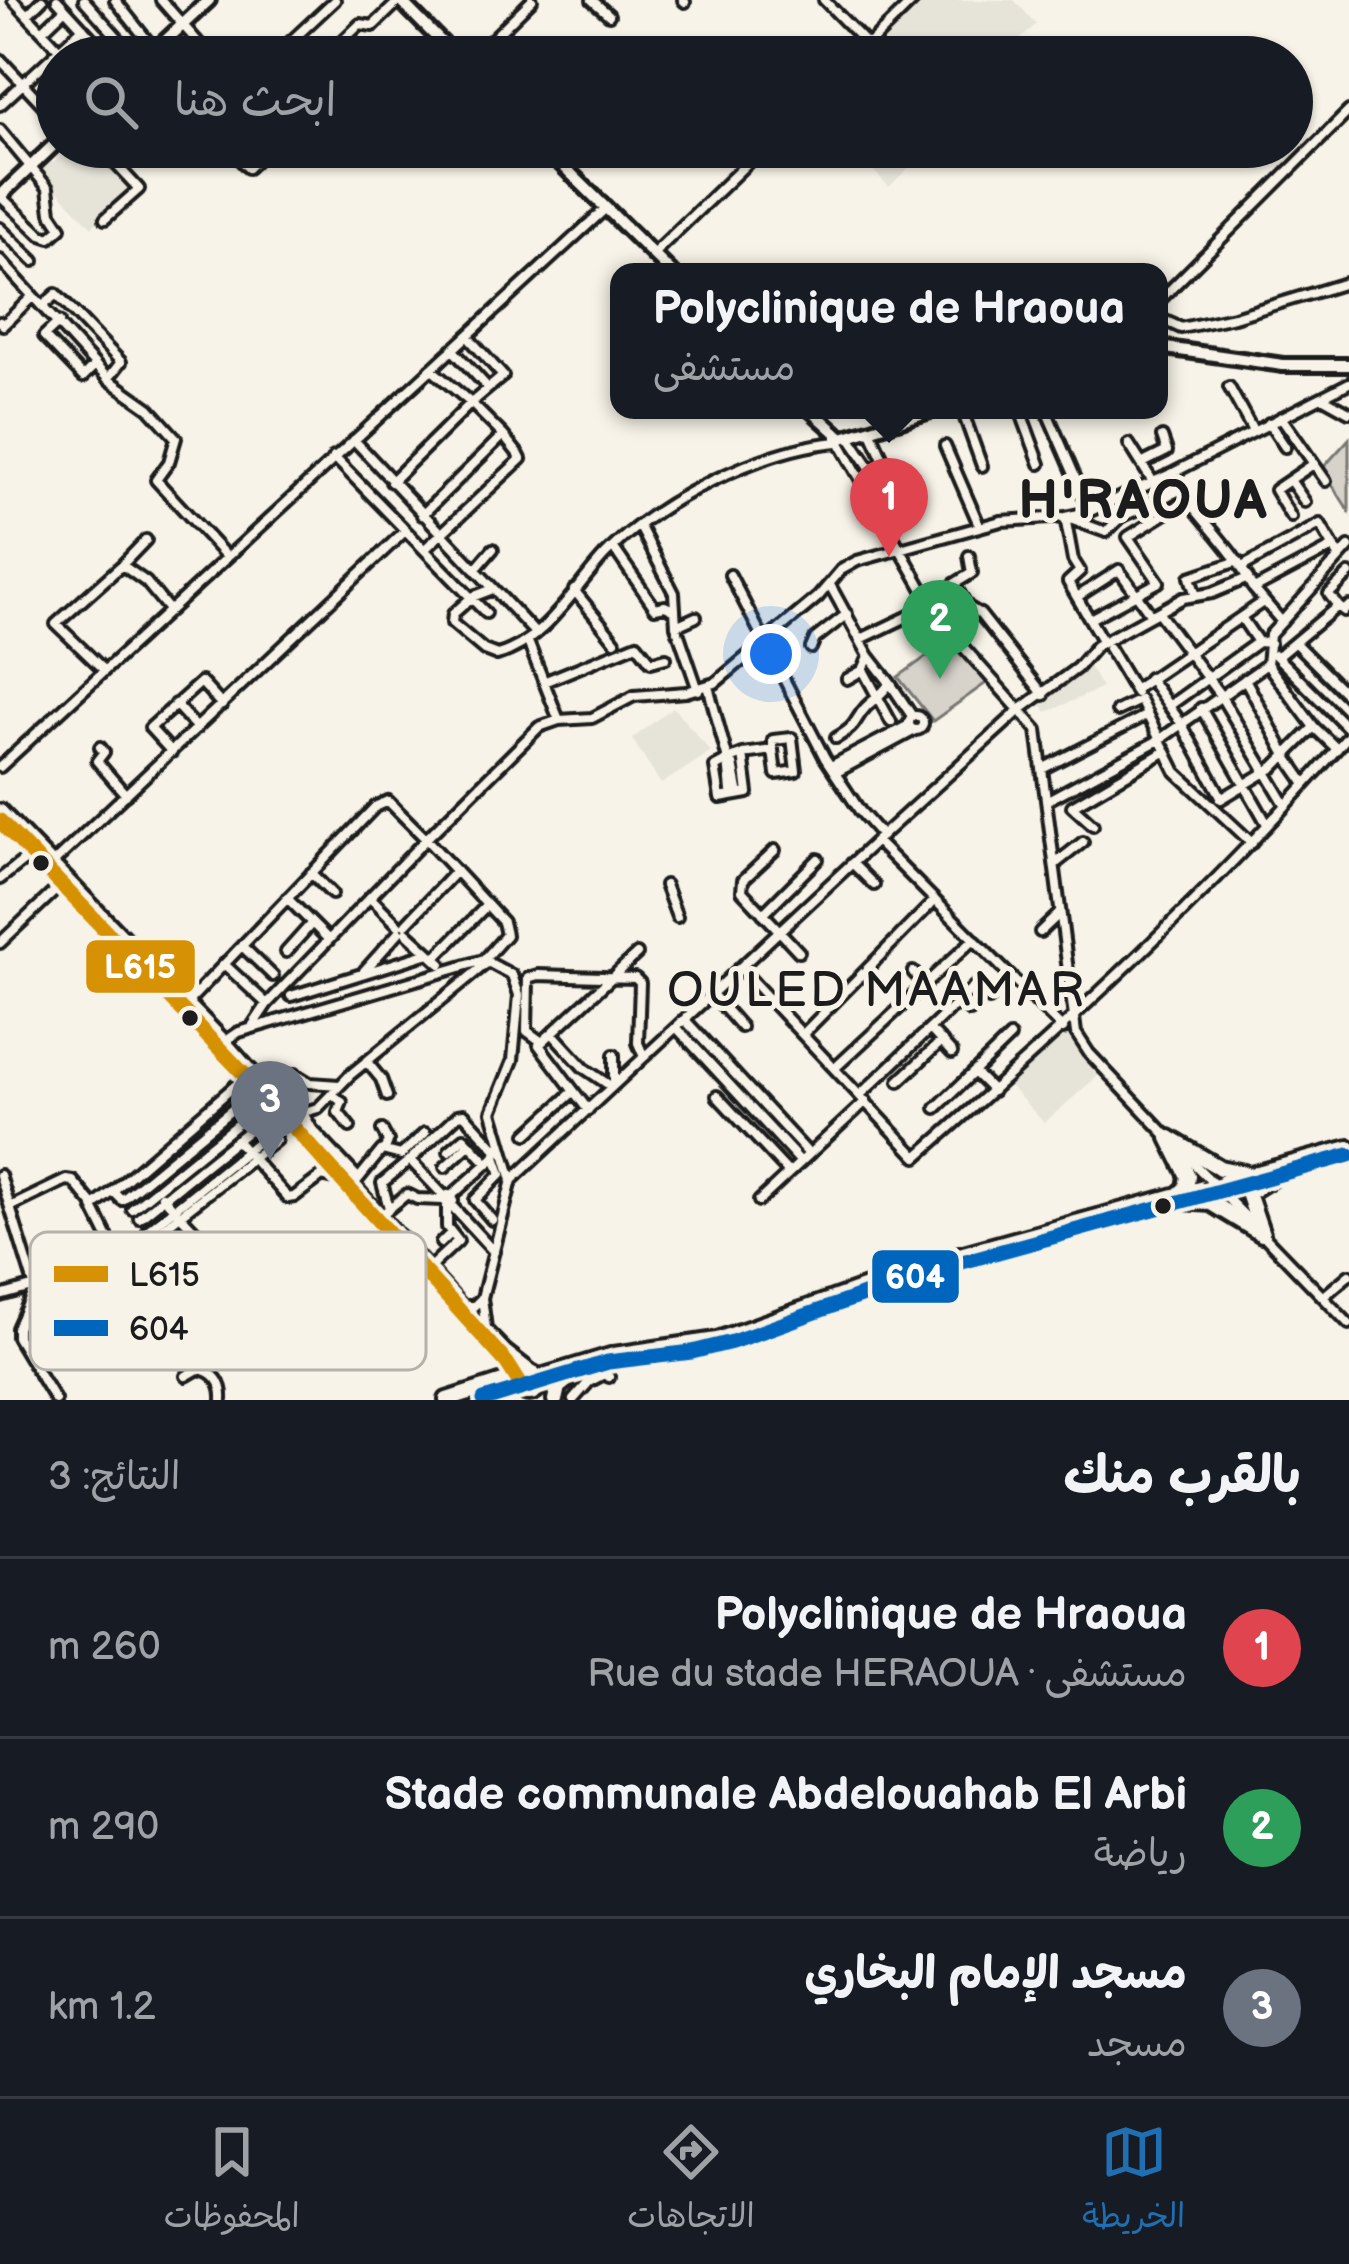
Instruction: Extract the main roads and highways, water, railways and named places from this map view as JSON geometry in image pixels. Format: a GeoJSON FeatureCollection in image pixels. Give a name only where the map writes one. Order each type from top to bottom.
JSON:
{"type":"FeatureCollection","features":[{"type":"Feature","properties":{"kind":"highway"},"geometry":{"type":"LineString","coordinates":[[0,817],[223,1048],[261,1094],[385,1212],[399,1232]]}},
{"type":"Feature","properties":{"kind":"highway"},"geometry":{"type":"LineString","coordinates":[[0,817],[52,864],[223,1048]]}},
{"type":"Feature","properties":{"kind":"highway"},"geometry":{"type":"LineString","coordinates":[[1180,1198],[1189,1176],[1168,1138],[1220,1168],[1255,1174]]}},
{"type":"Feature","properties":{"kind":"highway"},"geometry":{"type":"LineString","coordinates":[[1180,1198],[1349,1151]]}},
{"type":"Feature","properties":{"kind":"highway"},"geometry":{"type":"LineString","coordinates":[[484,1400],[611,1359],[692,1352],[732,1342],[933,1270],[1255,1174],[1349,1151]]}},
{"type":"Feature","properties":{"kind":"highway"},"geometry":{"type":"LineString","coordinates":[[1180,1198],[1219,1206],[1262,1234],[1248,1192],[1285,1172]]}},
{"type":"Feature","properties":{"kind":"highway"},"geometry":{"type":"LineString","coordinates":[[349,1181],[393,1232]]}},
{"type":"Feature","properties":{"kind":"highway"},"geometry":{"type":"LineString","coordinates":[[426,1269],[512,1359],[529,1387]]}},
{"type":"Feature","properties":{"kind":"highway"},"geometry":{"type":"LineString","coordinates":[[426,1271],[529,1387]]}},
{"type":"Feature","properties":{"kind":"highway"},"geometry":{"type":"LineString","coordinates":[[496,1352],[504,1371],[529,1387]]}},
{"type":"Feature","properties":{"kind":"highway"},"geometry":{"type":"LineString","coordinates":[[512,1359],[532,1367],[529,1387]]}},
{"type":"Feature","properties":{"kind":"highway"},"geometry":{"type":"LineString","coordinates":[[465,1400],[593,1375],[611,1359]]}},
{"type":"Feature","properties":{"kind":"highway"},"geometry":{"type":"LineString","coordinates":[[446,1400],[529,1387]]}},
{"type":"Feature","properties":{"kind":"main road"},"geometry":{"type":"LineString","coordinates":[[171,36],[209,0]]}},
{"type":"Feature","properties":{"kind":"main road"},"geometry":{"type":"LineString","coordinates":[[400,0],[435,36]]}},
{"type":"Feature","properties":{"kind":"main road"},"geometry":{"type":"LineString","coordinates":[[0,196],[36,163]]}},
{"type":"Feature","properties":{"kind":"main road"},"geometry":{"type":"LineString","coordinates":[[565,168],[662,263]]}},
{"type":"Feature","properties":{"kind":"main road"},"geometry":{"type":"LineString","coordinates":[[1168,348],[1282,365],[1349,365]]}},
{"type":"Feature","properties":{"kind":"main road"},"geometry":{"type":"LineString","coordinates":[[821,419],[841,438],[908,419]]}},
{"type":"Feature","properties":{"kind":"tunnel"},"geometry":{"type":"LineString","coordinates":[[516,1391],[546,1381]]}},
{"type":"Feature","properties":{"kind":"place","name":"Polyclinique de Hraoua"},"geometry":{"type":"Point","coordinates":[889,557]}},
{"type":"Feature","properties":{"kind":"place","name":"Stade communale Abdelouahab El Arbi"},"geometry":{"type":"Point","coordinates":[940,679]}},
{"type":"Feature","properties":{"kind":"place","name":"مسجد الإمام البخاري"},"geometry":{"type":"Point","coordinates":[270,1160]}},
{"type":"Feature","properties":{"kind":"district","name":"H'RAOUA"},"geometry":{"type":"Point","coordinates":[1144,501]}},
{"type":"Feature","properties":{"kind":"district","name":"OULED MAAMAR"},"geometry":{"type":"Point","coordinates":[877,991]}}]}
